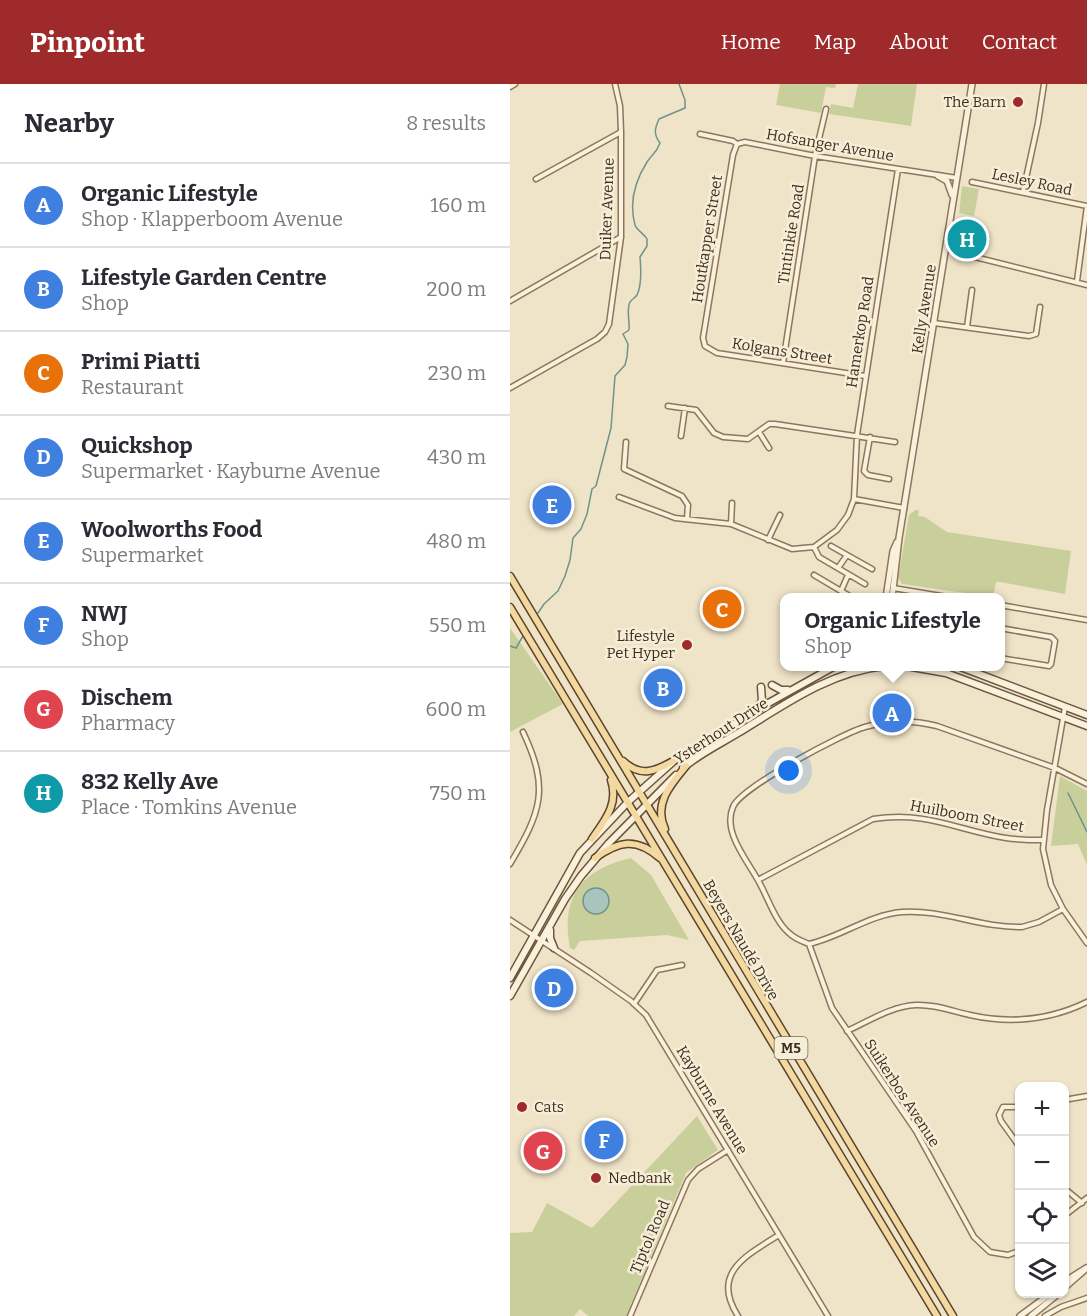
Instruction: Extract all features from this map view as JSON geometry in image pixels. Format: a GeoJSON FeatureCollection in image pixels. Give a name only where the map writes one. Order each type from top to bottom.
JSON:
{"type":"FeatureCollection","features":[{"type":"Feature","properties":{"kind":"main road","name":"Beyers Naudé Drive"},"geometry":{"type":"LineString","coordinates":[[510,576],[777,1026],[953,1316]]}},
{"type":"Feature","properties":{"kind":"main road","name":"Beyers Naudé Drive"},"geometry":{"type":"LineString","coordinates":[[510,607],[937,1316]]}},
{"type":"Feature","properties":{"kind":"main road","name":"Ysterhout Drive"},"geometry":{"type":"LineString","coordinates":[[510,978],[580,853],[628,802],[675,760],[751,713],[826,671]]}},
{"type":"Feature","properties":{"kind":"main road","name":"Ysterhout Drive"},"geometry":{"type":"LineString","coordinates":[[510,996],[565,899],[595,858],[686,766],[829,680],[855,671]]}},
{"type":"Feature","properties":{"kind":"main road"},"geometry":{"type":"LineString","coordinates":[[935,671],[946,673],[1087,726]]}},
{"type":"Feature","properties":{"kind":"main road"},"geometry":{"type":"LineString","coordinates":[[971,671],[1087,715]]}},
{"type":"Feature","properties":{"kind":"main road"},"geometry":{"type":"LineString","coordinates":[[772,685],[780,690],[791,690]]}},
{"type":"Feature","properties":{"kind":"main road"},"geometry":{"type":"LineString","coordinates":[[751,713],[762,701],[761,687]]}},
{"type":"Feature","properties":{"kind":"main road"},"geometry":{"type":"LineString","coordinates":[[616,755],[632,769],[646,773],[675,760]]}},
{"type":"Feature","properties":{"kind":"main road"},"geometry":{"type":"LineString","coordinates":[[592,839],[610,813],[613,804],[613,786],[605,763]]}},
{"type":"Feature","properties":{"kind":"main road"},"geometry":{"type":"LineString","coordinates":[[675,852],[662,824],[661,809],[668,789],[686,766]]}},
{"type":"Feature","properties":{"kind":"main road"},"geometry":{"type":"LineString","coordinates":[[595,858],[609,847],[627,843],[647,848],[667,865]]}},
{"type":"Feature","properties":{"kind":"main road"},"geometry":{"type":"LineString","coordinates":[[551,923],[550,938],[554,948]]}},
{"type":"Feature","properties":{"kind":"street"},"geometry":{"type":"LineString","coordinates":[[510,87],[515,84]]}},
{"type":"Feature","properties":{"kind":"street","name":"Duiker Avenue"},"geometry":{"type":"LineString","coordinates":[[510,388],[597,339],[609,324],[621,237],[620,106],[615,84]]}},
{"type":"Feature","properties":{"kind":"street","name":"Kelly Avenue"},"geometry":{"type":"LineString","coordinates":[[888,593],[904,508],[972,84]]}},
{"type":"Feature","properties":{"kind":"street"},"geometry":{"type":"LineString","coordinates":[[1023,192],[1044,84]]}},
{"type":"Feature","properties":{"kind":"street","name":"Tintinkie Road"},"geometry":{"type":"LineString","coordinates":[[783,363],[815,156],[826,109]]}},
{"type":"Feature","properties":{"kind":"street"},"geometry":{"type":"LineString","coordinates":[[536,179],[621,132]]}},
{"type":"Feature","properties":{"kind":"street","name":"Hofsanger Avenue"},"geometry":{"type":"LineString","coordinates":[[700,134],[733,141],[737,144],[745,142],[815,156],[957,178]]}},
{"type":"Feature","properties":{"kind":"street","name":"Houtkapper Street"},"geometry":{"type":"LineString","coordinates":[[703,338],[732,155],[737,144]]}},
{"type":"Feature","properties":{"kind":"street","name":"Hamerkop Road"},"geometry":{"type":"LineString","coordinates":[[854,499],[857,435],[897,169]]}},
{"type":"Feature","properties":{"kind":"street"},"geometry":{"type":"LineString","coordinates":[[938,176],[950,186],[953,200]]}},
{"type":"Feature","properties":{"kind":"street","name":"Lesley Road"},"geometry":{"type":"LineString","coordinates":[[972,182],[1087,206]]}},
{"type":"Feature","properties":{"kind":"street"},"geometry":{"type":"LineString","coordinates":[[1077,281],[1087,206]]}},
{"type":"Feature","properties":{"kind":"street"},"geometry":{"type":"LineString","coordinates":[[510,301],[621,237]]}},
{"type":"Feature","properties":{"kind":"street"},"geometry":{"type":"LineString","coordinates":[[963,254],[1087,285]]}},
{"type":"Feature","properties":{"kind":"street"},"geometry":{"type":"LineString","coordinates":[[966,327],[972,290]]}},
{"type":"Feature","properties":{"kind":"street"},"geometry":{"type":"LineString","coordinates":[[934,323],[1033,336],[1037,329],[1040,307]]}},
{"type":"Feature","properties":{"kind":"street","name":"Kolgans Street"},"geometry":{"type":"LineString","coordinates":[[703,338],[705,346],[711,351],[865,376]]}},
{"type":"Feature","properties":{"kind":"street"},"geometry":{"type":"LineString","coordinates":[[668,406],[698,412],[719,436],[743,439],[751,437],[769,424],[775,424],[895,442]]}},
{"type":"Feature","properties":{"kind":"street"},"geometry":{"type":"LineString","coordinates":[[681,436],[685,408]]}},
{"type":"Feature","properties":{"kind":"street"},"geometry":{"type":"LineString","coordinates":[[759,432],[769,448]]}},
{"type":"Feature","properties":{"kind":"street"},"geometry":{"type":"LineString","coordinates":[[870,437],[864,471],[868,475],[890,479]]}},
{"type":"Feature","properties":{"kind":"street"},"geometry":{"type":"LineString","coordinates":[[626,442],[624,469],[682,496],[688,505],[687,519]]}},
{"type":"Feature","properties":{"kind":"street"},"geometry":{"type":"LineString","coordinates":[[619,497],[665,515],[731,524],[792,549],[814,547],[837,530],[848,515],[854,499],[904,508]]}},
{"type":"Feature","properties":{"kind":"street"},"geometry":{"type":"LineString","coordinates":[[731,524],[732,503]]}},
{"type":"Feature","properties":{"kind":"street"},"geometry":{"type":"LineString","coordinates":[[768,540],[780,515]]}},
{"type":"Feature","properties":{"kind":"street"},"geometry":{"type":"LineString","coordinates":[[831,546],[872,569]]}},
{"type":"Feature","properties":{"kind":"street"},"geometry":{"type":"LineString","coordinates":[[814,547],[819,557],[865,584]]}},
{"type":"Feature","properties":{"kind":"street"},"geometry":{"type":"LineString","coordinates":[[838,568],[847,555]]}},
{"type":"Feature","properties":{"kind":"street"},"geometry":{"type":"LineString","coordinates":[[814,575],[845,593]]}},
{"type":"Feature","properties":{"kind":"street"},"geometry":{"type":"LineString","coordinates":[[841,591],[848,575]]}},
{"type":"Feature","properties":{"kind":"street"},"geometry":{"type":"LineString","coordinates":[[890,587],[928,593]]}},
{"type":"Feature","properties":{"kind":"street","name":"Kelly Avenue"},"geometry":{"type":"LineString","coordinates":[[890,587],[891,593]]}},
{"type":"Feature","properties":{"kind":"street"},"geometry":{"type":"LineString","coordinates":[[1005,606],[1087,620]]}},
{"type":"Feature","properties":{"kind":"street"},"geometry":{"type":"LineString","coordinates":[[1005,629],[1051,637],[1055,641],[1049,666],[1005,659]]}},
{"type":"Feature","properties":{"kind":"street"},"geometry":{"type":"LineString","coordinates":[[1065,707],[1043,840],[1047,875],[1064,909],[1087,943]]}},
{"type":"Feature","properties":{"kind":"street"},"geometry":{"type":"LineString","coordinates":[[1064,909],[1039,922],[1022,927],[1001,926],[934,913],[891,913],[809,944],[796,938],[785,929],[733,836],[731,820],[733,806],[752,788],[842,735],[890,722],[920,722],[937,726],[1055,768],[1087,784]]}},
{"type":"Feature","properties":{"kind":"street"},"geometry":{"type":"LineString","coordinates":[[510,864],[530,829],[538,806],[538,776],[523,732]]}},
{"type":"Feature","properties":{"kind":"street","name":"Huilboom Street"},"geometry":{"type":"LineString","coordinates":[[758,880],[873,819],[882,817],[907,816],[930,819],[1006,838],[1043,840]]}},
{"type":"Feature","properties":{"kind":"street","name":"Kayburne Avenue"},"geometry":{"type":"LineString","coordinates":[[510,920],[543,940],[634,1004],[655,1027],[828,1316]]}},
{"type":"Feature","properties":{"kind":"street","name":"Suikerbos Avenue"},"geometry":{"type":"LineString","coordinates":[[809,944],[829,1001],[912,1125],[978,1243],[998,1255],[1015,1253]]}},
{"type":"Feature","properties":{"kind":"street"},"geometry":{"type":"LineString","coordinates":[[634,1004],[657,970],[681,965]]}},
{"type":"Feature","properties":{"kind":"street"},"geometry":{"type":"LineString","coordinates":[[847,1031],[889,1011],[908,1006],[925,1005],[986,1017],[1024,1020],[1059,1014],[1087,1002]]}},
{"type":"Feature","properties":{"kind":"street"},"geometry":{"type":"LineString","coordinates":[[1069,1099],[1087,1096]]}},
{"type":"Feature","properties":{"kind":"street"},"geometry":{"type":"LineString","coordinates":[[1015,1107],[1003,1107],[999,1115],[1000,1121],[1015,1140]]}},
{"type":"Feature","properties":{"kind":"street","name":"Tiptol Road"},"geometry":{"type":"LineString","coordinates":[[630,1316],[690,1177],[703,1165],[728,1150]]}},
{"type":"Feature","properties":{"kind":"street"},"geometry":{"type":"LineString","coordinates":[[1067,1190],[1082,1203]]}},
{"type":"Feature","properties":{"kind":"street"},"geometry":{"type":"LineString","coordinates":[[1069,1213],[1087,1198]]}},
{"type":"Feature","properties":{"kind":"street"},"geometry":{"type":"LineString","coordinates":[[738,1316],[730,1303],[728,1290],[734,1269],[742,1259],[779,1235]]}},
{"type":"Feature","properties":{"kind":"street"},"geometry":{"type":"LineString","coordinates":[[1069,1279],[1087,1268]]}},
{"type":"Feature","properties":{"kind":"street"},"geometry":{"type":"LineString","coordinates":[[1069,1284],[1087,1268]]}},
{"type":"Feature","properties":{"kind":"street"},"geometry":{"type":"LineString","coordinates":[[1020,1316],[1043,1298]]}},
{"type":"Feature","properties":{"kind":"street"},"geometry":{"type":"LineString","coordinates":[[1031,1316],[1052,1298]]}},
{"type":"Feature","properties":{"kind":"street"},"geometry":{"type":"LineString","coordinates":[[1045,1316],[1061,1307],[1087,1298]]}},
{"type":"Feature","properties":{"kind":"green space"},"geometry":{"type":"Polygon","coordinates":[[[780,84],[836,84],[835,88],[826,87],[821,113],[776,105],[780,84]]]}},
{"type":"Feature","properties":{"kind":"green space"},"geometry":{"type":"Polygon","coordinates":[[[858,84],[917,84],[911,126],[829,114],[831,104],[853,108],[858,84]]]}},
{"type":"Feature","properties":{"kind":"green space"},"geometry":{"type":"Polygon","coordinates":[[[962,186],[979,189],[974,216],[959,213],[962,186]]]}},
{"type":"Feature","properties":{"kind":"green space"},"geometry":{"type":"Polygon","coordinates":[[[919,510],[918,516],[925,517],[947,532],[1071,551],[1065,594],[1000,582],[996,582],[994,593],[965,593],[902,584],[898,578],[909,515],[919,510]]]}},
{"type":"Feature","properties":{"kind":"green space"},"geometry":{"type":"Polygon","coordinates":[[[510,628],[563,704],[510,732],[510,628]]]}},
{"type":"Feature","properties":{"kind":"green space"},"geometry":{"type":"Polygon","coordinates":[[[1060,776],[1087,791],[1087,865],[1078,844],[1051,846],[1060,776]]]}},
{"type":"Feature","properties":{"kind":"green space"},"geometry":{"type":"Polygon","coordinates":[[[631,858],[651,875],[689,940],[667,935],[580,941],[574,950],[570,948],[568,914],[578,888],[599,870],[631,858]]]}},
{"type":"Feature","properties":{"kind":"green space"},"geometry":{"type":"Polygon","coordinates":[[[697,1116],[718,1150],[686,1173],[626,1316],[588,1316],[580,1309],[574,1316],[510,1316],[510,1233],[532,1232],[547,1203],[592,1228],[697,1116]]]}},
{"type":"Feature","properties":{"kind":"water"},"geometry":{"type":"Polygon","coordinates":[[[596,888],[605,892],[609,901],[605,910],[596,914],[587,910],[583,901],[587,892],[596,888]]]}},
{"type":"Feature","properties":{"kind":"waterway"},"geometry":{"type":"LineString","coordinates":[[538,613],[558,591],[565,576],[573,538],[581,529],[587,514],[592,489],[596,486],[611,428],[615,376],[625,365],[627,357],[628,344],[623,334],[629,330],[629,305],[639,291],[640,257],[647,246],[647,239],[637,229],[633,217],[634,192],[643,169],[660,143],[655,131],[659,119],[685,108],[685,100],[679,84]]}},
{"type":"Feature","properties":{"kind":"waterway"},"geometry":{"type":"LineString","coordinates":[[510,646],[516,648],[523,636]]}},
{"type":"Feature","properties":{"kind":"waterway"},"geometry":{"type":"LineString","coordinates":[[1068,793],[1087,832]]}},
{"type":"Feature","properties":{"kind":"place","name":"The Barn"},"geometry":{"type":"Point","coordinates":[1018,102]}},
{"type":"Feature","properties":{"kind":"place","name":"832 Kelly Ave"},"geometry":{"type":"Point","coordinates":[967,239]}},
{"type":"Feature","properties":{"kind":"place","name":"Woolworths Food"},"geometry":{"type":"Point","coordinates":[552,505]}},
{"type":"Feature","properties":{"kind":"place","name":"Primi Piatti"},"geometry":{"type":"Point","coordinates":[722,609]}},
{"type":"Feature","properties":{"kind":"place","name":"Lifestyle Pet Hyper"},"geometry":{"type":"Point","coordinates":[687,645]}},
{"type":"Feature","properties":{"kind":"place","name":"Lifestyle Garden Centre"},"geometry":{"type":"Point","coordinates":[663,688]}},
{"type":"Feature","properties":{"kind":"place","name":"Organic Lifestyle"},"geometry":{"type":"Point","coordinates":[892,713]}},
{"type":"Feature","properties":{"kind":"place","name":"Quickshop"},"geometry":{"type":"Point","coordinates":[554,988]}},
{"type":"Feature","properties":{"kind":"place","name":"Cats"},"geometry":{"type":"Point","coordinates":[522,1107]}},
{"type":"Feature","properties":{"kind":"place","name":"NWJ"},"geometry":{"type":"Point","coordinates":[604,1140]}},
{"type":"Feature","properties":{"kind":"place","name":"Dischem"},"geometry":{"type":"Point","coordinates":[543,1151]}},
{"type":"Feature","properties":{"kind":"place","name":"Nedbank"},"geometry":{"type":"Point","coordinates":[596,1178]}}]}
